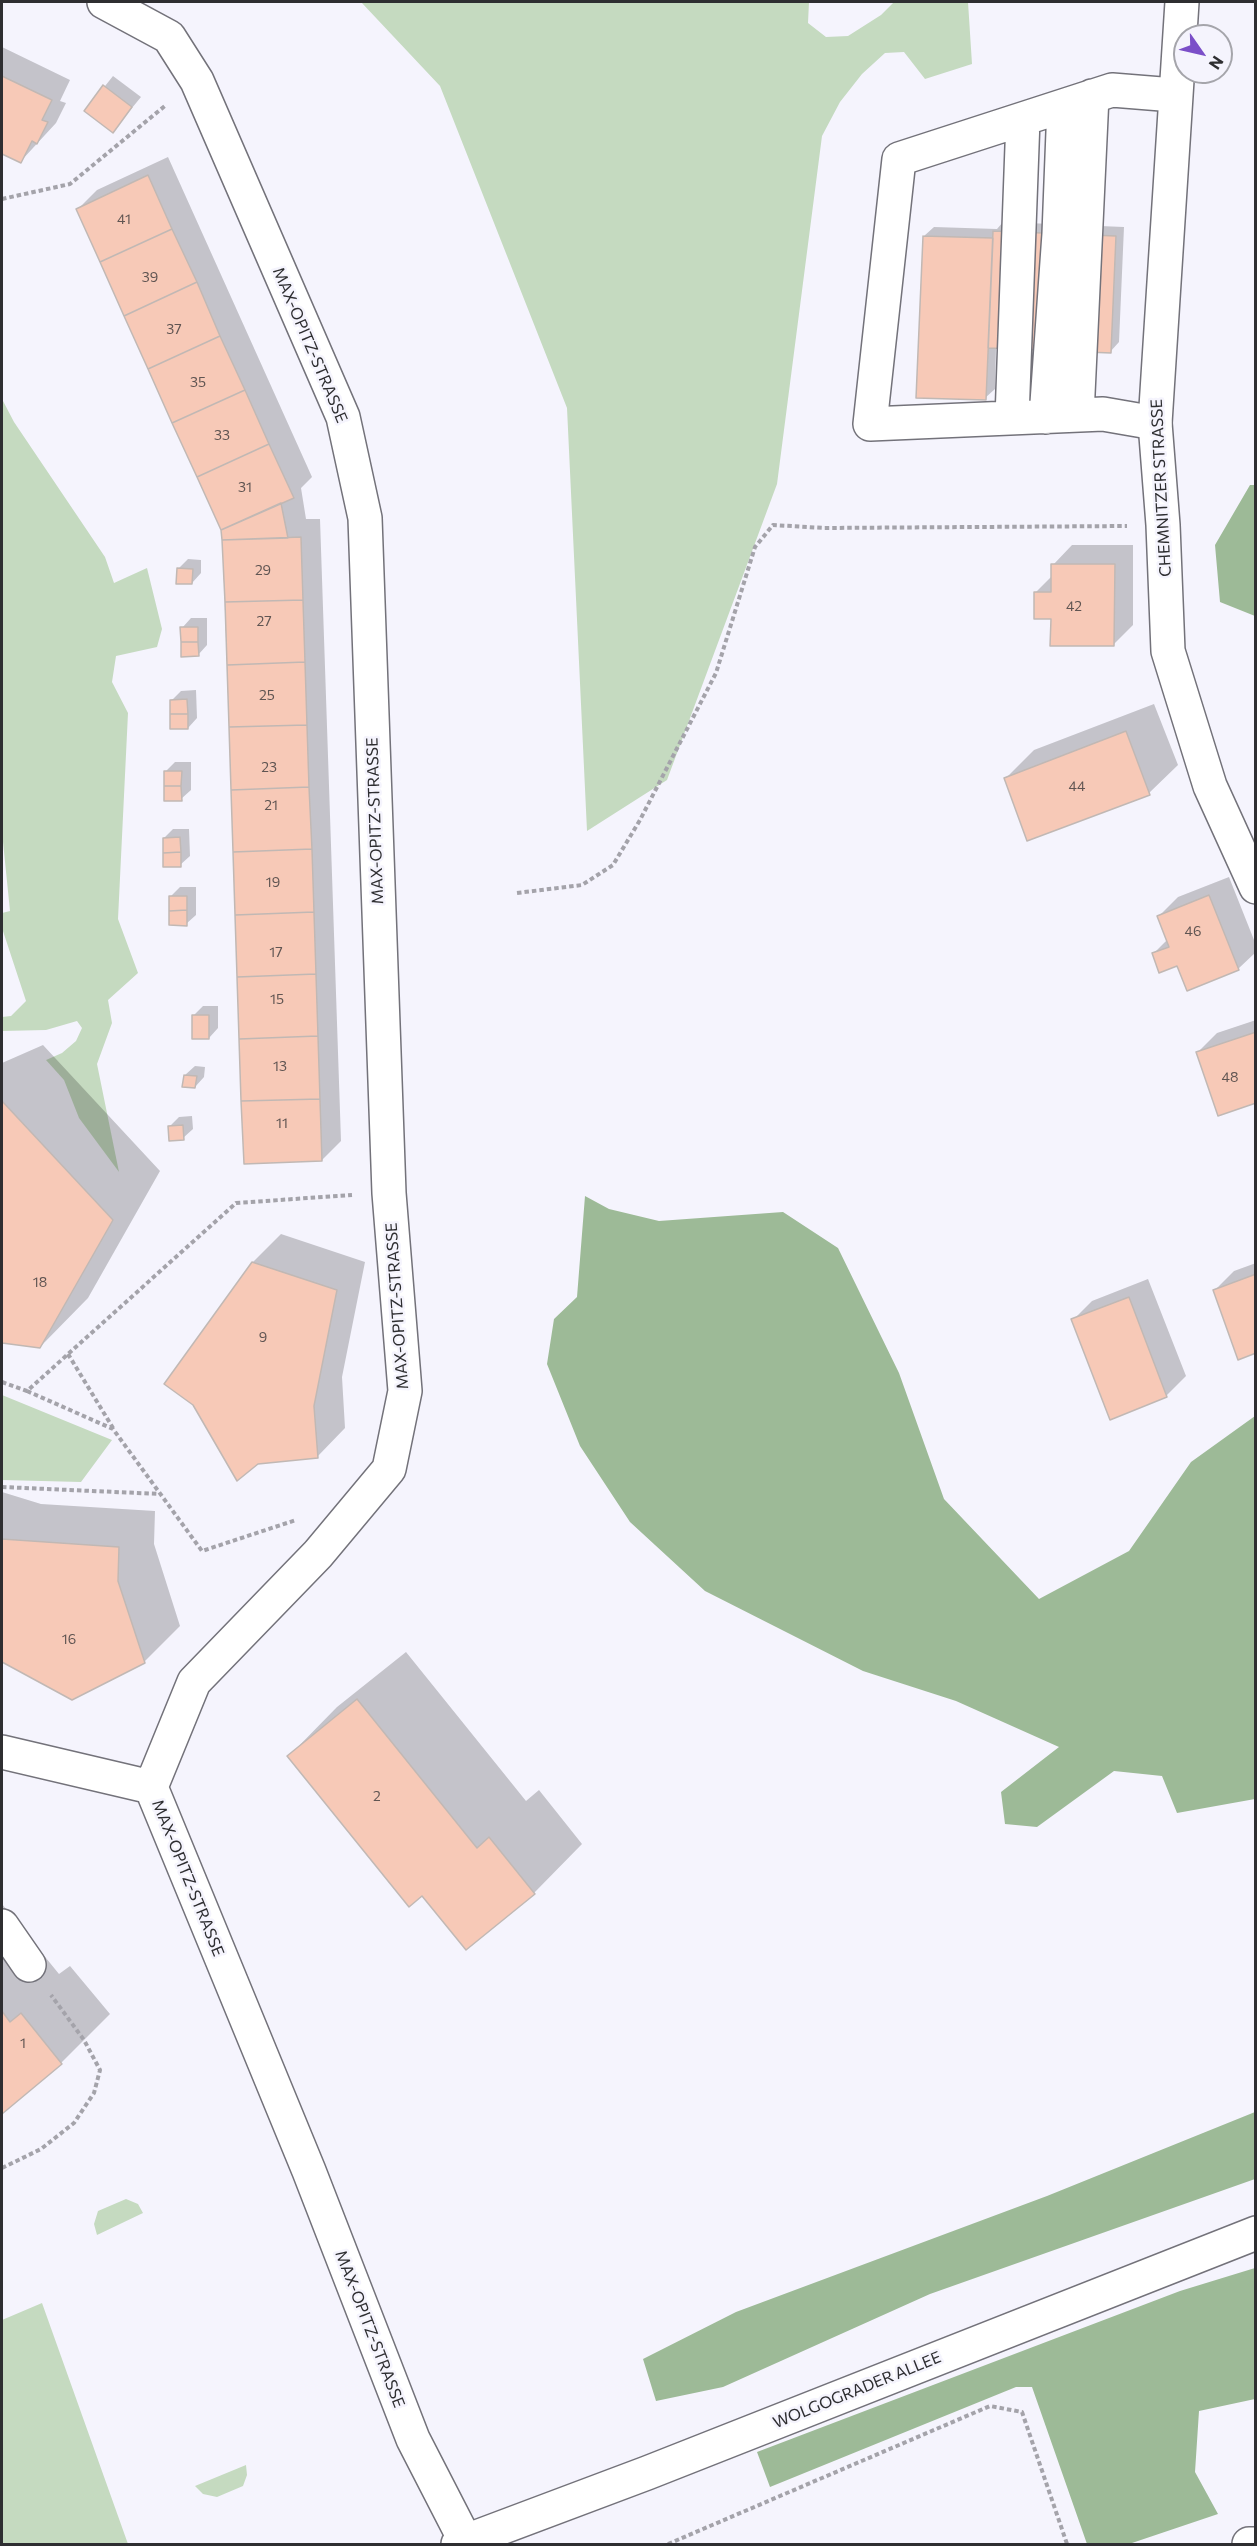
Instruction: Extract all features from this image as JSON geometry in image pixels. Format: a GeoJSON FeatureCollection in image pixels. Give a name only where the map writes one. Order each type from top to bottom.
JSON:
{"type":"FeatureCollection","features":[{"type":"Feature","properties":{"kind":"street","name":"MAX-OPITZ-STRASSE"},"geometry":{"type":"LineString","coordinates":[[104,2],[169,37],[197,81],[343,417],[364,518],[389,1193],[405,1391],[390,1469],[318,1554],[194,1682],[151,1787],[309,2170],[413,2439],[464,2543]]}},
{"type":"Feature","properties":{"kind":"street","name":"CHEMNITZER STRASSE"},"geometry":{"type":"LineString","coordinates":[[1182,2],[1174,95],[1155,423],[1163,525],[1168,651],[1210,786],[1256,887]]}},
{"type":"Feature","properties":{"kind":"street"},"geometry":{"type":"LineString","coordinates":[[1155,423],[1102,414],[870,424],[899,159],[1112,90],[1174,95]]}},
{"type":"Feature","properties":{"kind":"street"},"geometry":{"type":"LineString","coordinates":[[1061,416],[1059,234],[1078,101]]}},
{"type":"Feature","properties":{"kind":"street"},"geometry":{"type":"LineString","coordinates":[[1012,418],[1023,119]]}},
{"type":"Feature","properties":{"kind":"street"},"geometry":{"type":"LineString","coordinates":[[2,1752],[151,1787]]}},
{"type":"Feature","properties":{"kind":"street"},"geometry":{"type":"LineString","coordinates":[[2,1926],[29,1965]]}},
{"type":"Feature","properties":{"kind":"street","name":"WOLGOGRADER ALLEE"},"geometry":{"type":"LineString","coordinates":[[464,2543],[1256,2233]]}},
{"type":"Feature","properties":{"kind":"street"},"geometry":{"type":"LineString","coordinates":[[1249,2544],[1256,2544]]}},
{"type":"Feature","properties":{"kind":"path"},"geometry":{"type":"LineString","coordinates":[[2,199],[70,184],[197,81]]}},
{"type":"Feature","properties":{"kind":"path"},"geometry":{"type":"LineString","coordinates":[[517,893],[582,885],[614,865],[640,820],[716,673],[755,547],[773,525],[824,528],[1163,525]]}},
{"type":"Feature","properties":{"kind":"path"},"geometry":{"type":"LineString","coordinates":[[27,1391],[236,1203],[389,1193]]}},
{"type":"Feature","properties":{"kind":"path"},"geometry":{"type":"LineString","coordinates":[[68,1353],[113,1429],[202,1551],[304,1518],[318,1554]]}},
{"type":"Feature","properties":{"kind":"path"},"geometry":{"type":"LineString","coordinates":[[2,1382],[113,1429]]}},
{"type":"Feature","properties":{"kind":"path"},"geometry":{"type":"LineString","coordinates":[[2,1487],[161,1494]]}},
{"type":"Feature","properties":{"kind":"path"},"geometry":{"type":"LineString","coordinates":[[2,2168],[42,2149],[74,2123],[94,2093],[100,2070],[84,2040],[29,1965]]}},
{"type":"Feature","properties":{"kind":"path"},"geometry":{"type":"LineString","coordinates":[[668,2544],[990,2406],[1022,2412],[1067,2544]]}},
{"type":"Feature","properties":{"kind":"green space"},"geometry":{"type":"Polygon","coordinates":[[[361,2],[809,2],[808,23],[826,37],[848,36],[881,15],[894,2],[968,2],[972,64],[925,79],[904,52],[885,53],[862,74],[840,102],[822,136],[777,484],[667,780],[587,831],[567,408],[440,86],[361,2]]]}},
{"type":"Feature","properties":{"kind":"green space"},"geometry":{"type":"Polygon","coordinates":[[[2,399],[14,422],[105,557],[114,583],[147,568],[162,629],[157,647],[116,656],[112,682],[128,713],[118,919],[138,973],[108,1000],[112,1023],[97,1064],[119,1172],[79,1118],[64,1080],[46,1060],[62,1053],[76,1041],[82,1028],[77,1021],[46,1030],[2,1031],[2,1017],[11,1016],[26,1001],[2,928],[2,913],[10,911],[2,832],[2,399]]]}},
{"type":"Feature","properties":{"kind":"green space"},"geometry":{"type":"Polygon","coordinates":[[[1250,485],[1255,485],[1255,616],[1220,602],[1215,545],[1250,485]]]}},
{"type":"Feature","properties":{"kind":"green space"},"geometry":{"type":"Polygon","coordinates":[[[585,1196],[609,1209],[659,1221],[783,1212],[838,1248],[899,1373],[944,1499],[1039,1599],[1129,1551],[1191,1462],[1255,1416],[1255,1799],[1177,1813],[1162,1776],[1114,1771],[1037,1827],[1005,1824],[1001,1792],[1059,1747],[956,1701],[863,1671],[705,1591],[630,1522],[580,1446],[547,1364],[554,1319],[577,1297],[585,1196]]]}},
{"type":"Feature","properties":{"kind":"green space"},"geometry":{"type":"Polygon","coordinates":[[[2,1395],[112,1440],[81,1482],[2,1480],[2,1395]]]}},
{"type":"Feature","properties":{"kind":"green space"},"geometry":{"type":"Polygon","coordinates":[[[1255,2112],[1255,2179],[930,2294],[723,2387],[656,2401],[643,2359],[736,2312],[1047,2196],[1255,2112]]]}},
{"type":"Feature","properties":{"kind":"green space"},"geometry":{"type":"Polygon","coordinates":[[[126,2199],[138,2204],[143,2213],[97,2235],[94,2224],[98,2211],[126,2199]]]}},
{"type":"Feature","properties":{"kind":"green space"},"geometry":{"type":"Polygon","coordinates":[[[1255,2268],[1255,2399],[1199,2411],[1195,2472],[1218,2514],[1129,2544],[1087,2544],[1032,2387],[1016,2387],[770,2487],[757,2452],[1180,2291],[1255,2268]]]}},
{"type":"Feature","properties":{"kind":"green space"},"geometry":{"type":"Polygon","coordinates":[[[42,2303],[128,2544],[2,2544],[2,2320],[42,2303]]]}},
{"type":"Feature","properties":{"kind":"green space"},"geometry":{"type":"Polygon","coordinates":[[[246,2465],[247,2475],[243,2486],[217,2497],[203,2494],[195,2486],[246,2465]]]}},
{"type":"Feature","properties":{"kind":"building"},"geometry":{"type":"Polygon","coordinates":[[[2,76],[52,100],[42,120],[48,122],[37,144],[32,141],[21,163],[2,154],[2,76]]]}},
{"type":"Feature","properties":{"kind":"building"},"geometry":{"type":"Polygon","coordinates":[[[103,85],[132,107],[113,133],[84,111],[103,85]]]}},
{"type":"Feature","properties":{"kind":"building"},"geometry":{"type":"Polygon","coordinates":[[[148,175],[172,229],[100,262],[76,209],[148,175]]]}},
{"type":"Feature","properties":{"kind":"building"},"geometry":{"type":"Polygon","coordinates":[[[172,229],[197,282],[124,316],[100,262],[172,229]]]}},
{"type":"Feature","properties":{"kind":"building"},"geometry":{"type":"Polygon","coordinates":[[[993,231],[1116,236],[1111,353],[988,348],[993,231]]]}},
{"type":"Feature","properties":{"kind":"building"},"geometry":{"type":"Polygon","coordinates":[[[923,236],[993,238],[986,400],[916,398],[923,236]]]}},
{"type":"Feature","properties":{"kind":"building"},"geometry":{"type":"Polygon","coordinates":[[[197,282],[220,336],[148,369],[124,316],[197,282]]]}},
{"type":"Feature","properties":{"kind":"building"},"geometry":{"type":"Polygon","coordinates":[[[220,336],[245,390],[172,423],[148,369],[220,336]]]}},
{"type":"Feature","properties":{"kind":"building"},"geometry":{"type":"Polygon","coordinates":[[[245,390],[269,444],[197,477],[172,423],[245,390]]]}},
{"type":"Feature","properties":{"kind":"building"},"geometry":{"type":"Polygon","coordinates":[[[269,444],[294,498],[221,530],[197,477],[269,444]]]}},
{"type":"Feature","properties":{"kind":"building"},"geometry":{"type":"Polygon","coordinates":[[[281,503],[288,538],[222,540],[221,530],[281,503]]]}},
{"type":"Feature","properties":{"kind":"building"},"geometry":{"type":"Polygon","coordinates":[[[301,537],[303,600],[225,602],[222,540],[301,537]]]}},
{"type":"Feature","properties":{"kind":"building"},"geometry":{"type":"Polygon","coordinates":[[[1051,564],[1115,564],[1114,646],[1050,646],[1051,619],[1034,619],[1034,592],[1051,592],[1051,564]]]}},
{"type":"Feature","properties":{"kind":"building"},"geometry":{"type":"Polygon","coordinates":[[[177,568],[193,569],[192,584],[176,584],[177,568]]]}},
{"type":"Feature","properties":{"kind":"building"},"geometry":{"type":"Polygon","coordinates":[[[303,600],[305,662],[227,665],[225,602],[303,600]]]}},
{"type":"Feature","properties":{"kind":"building"},"geometry":{"type":"Polygon","coordinates":[[[180,627],[198,627],[198,642],[181,642],[180,627]]]}},
{"type":"Feature","properties":{"kind":"building"},"geometry":{"type":"Polygon","coordinates":[[[181,642],[198,642],[199,656],[181,657],[181,642]]]}},
{"type":"Feature","properties":{"kind":"building"},"geometry":{"type":"Polygon","coordinates":[[[305,662],[307,725],[229,727],[227,665],[305,662]]]}},
{"type":"Feature","properties":{"kind":"building"},"geometry":{"type":"Polygon","coordinates":[[[187,699],[188,714],[170,714],[170,700],[187,699]]]}},
{"type":"Feature","properties":{"kind":"building"},"geometry":{"type":"Polygon","coordinates":[[[170,714],[188,714],[188,729],[170,729],[170,714]]]}},
{"type":"Feature","properties":{"kind":"building"},"geometry":{"type":"Polygon","coordinates":[[[307,725],[309,787],[231,790],[229,727],[307,725]]]}},
{"type":"Feature","properties":{"kind":"building"},"geometry":{"type":"Polygon","coordinates":[[[1126,731],[1150,795],[1027,841],[1004,778],[1126,731]]]}},
{"type":"Feature","properties":{"kind":"building"},"geometry":{"type":"Polygon","coordinates":[[[164,771],[182,771],[181,786],[164,786],[164,771]]]}},
{"type":"Feature","properties":{"kind":"building"},"geometry":{"type":"Polygon","coordinates":[[[164,786],[181,786],[182,801],[164,801],[164,786]]]}},
{"type":"Feature","properties":{"kind":"building"},"geometry":{"type":"Polygon","coordinates":[[[309,787],[312,849],[233,852],[231,790],[309,787]]]}},
{"type":"Feature","properties":{"kind":"building"},"geometry":{"type":"Polygon","coordinates":[[[180,837],[181,852],[163,853],[163,838],[180,837]]]}},
{"type":"Feature","properties":{"kind":"building"},"geometry":{"type":"Polygon","coordinates":[[[312,849],[314,912],[235,915],[233,852],[312,849]]]}},
{"type":"Feature","properties":{"kind":"building"},"geometry":{"type":"Polygon","coordinates":[[[181,852],[181,867],[163,867],[163,853],[181,852]]]}},
{"type":"Feature","properties":{"kind":"building"},"geometry":{"type":"Polygon","coordinates":[[[1209,895],[1239,970],[1187,991],[1177,966],[1159,973],[1152,953],[1169,947],[1157,916],[1209,895]]]}},
{"type":"Feature","properties":{"kind":"building"},"geometry":{"type":"Polygon","coordinates":[[[169,896],[187,896],[187,910],[169,911],[169,896]]]}},
{"type":"Feature","properties":{"kind":"building"},"geometry":{"type":"Polygon","coordinates":[[[187,910],[187,926],[169,925],[169,911],[187,910]]]}},
{"type":"Feature","properties":{"kind":"building"},"geometry":{"type":"Polygon","coordinates":[[[314,912],[316,974],[237,977],[235,915],[314,912]]]}},
{"type":"Feature","properties":{"kind":"building"},"geometry":{"type":"Polygon","coordinates":[[[316,974],[318,1036],[239,1039],[237,977],[316,974]]]}},
{"type":"Feature","properties":{"kind":"building"},"geometry":{"type":"Polygon","coordinates":[[[192,1015],[209,1015],[209,1039],[192,1039],[192,1015]]]}},
{"type":"Feature","properties":{"kind":"building"},"geometry":{"type":"Polygon","coordinates":[[[1256,1032],[1256,1103],[1218,1116],[1196,1052],[1256,1032]]]}},
{"type":"Feature","properties":{"kind":"building"},"geometry":{"type":"Polygon","coordinates":[[[318,1036],[320,1099],[241,1101],[239,1039],[318,1036]]]}},
{"type":"Feature","properties":{"kind":"building"},"geometry":{"type":"Polygon","coordinates":[[[184,1075],[197,1076],[195,1088],[182,1087],[184,1075]]]}},
{"type":"Feature","properties":{"kind":"building"},"geometry":{"type":"Polygon","coordinates":[[[320,1099],[322,1161],[244,1164],[241,1101],[320,1099]]]}},
{"type":"Feature","properties":{"kind":"building"},"geometry":{"type":"Polygon","coordinates":[[[2,1101],[113,1220],[40,1348],[2,1343],[2,1101]]]}},
{"type":"Feature","properties":{"kind":"building"},"geometry":{"type":"Polygon","coordinates":[[[183,1125],[184,1140],[169,1141],[168,1126],[183,1125]]]}},
{"type":"Feature","properties":{"kind":"building"},"geometry":{"type":"Polygon","coordinates":[[[252,1262],[337,1290],[314,1406],[318,1458],[258,1464],[237,1481],[193,1405],[164,1384],[252,1262]]]}},
{"type":"Feature","properties":{"kind":"building"},"geometry":{"type":"Polygon","coordinates":[[[1256,1274],[1256,1353],[1238,1360],[1213,1290],[1256,1274]]]}},
{"type":"Feature","properties":{"kind":"building"},"geometry":{"type":"Polygon","coordinates":[[[1129,1297],[1167,1397],[1110,1420],[1071,1319],[1129,1297]]]}},
{"type":"Feature","properties":{"kind":"building"},"geometry":{"type":"Polygon","coordinates":[[[2,1539],[119,1547],[118,1581],[145,1663],[72,1700],[2,1662],[2,1539]]]}},
{"type":"Feature","properties":{"kind":"building"},"geometry":{"type":"Polygon","coordinates":[[[357,1699],[477,1848],[489,1837],[535,1894],[466,1950],[422,1896],[409,1907],[287,1756],[357,1699]]]}},
{"type":"Feature","properties":{"kind":"building"},"geometry":{"type":"Polygon","coordinates":[[[2,2011],[10,2022],[21,2013],[62,2064],[2,2114],[2,2011]]]}}]}
